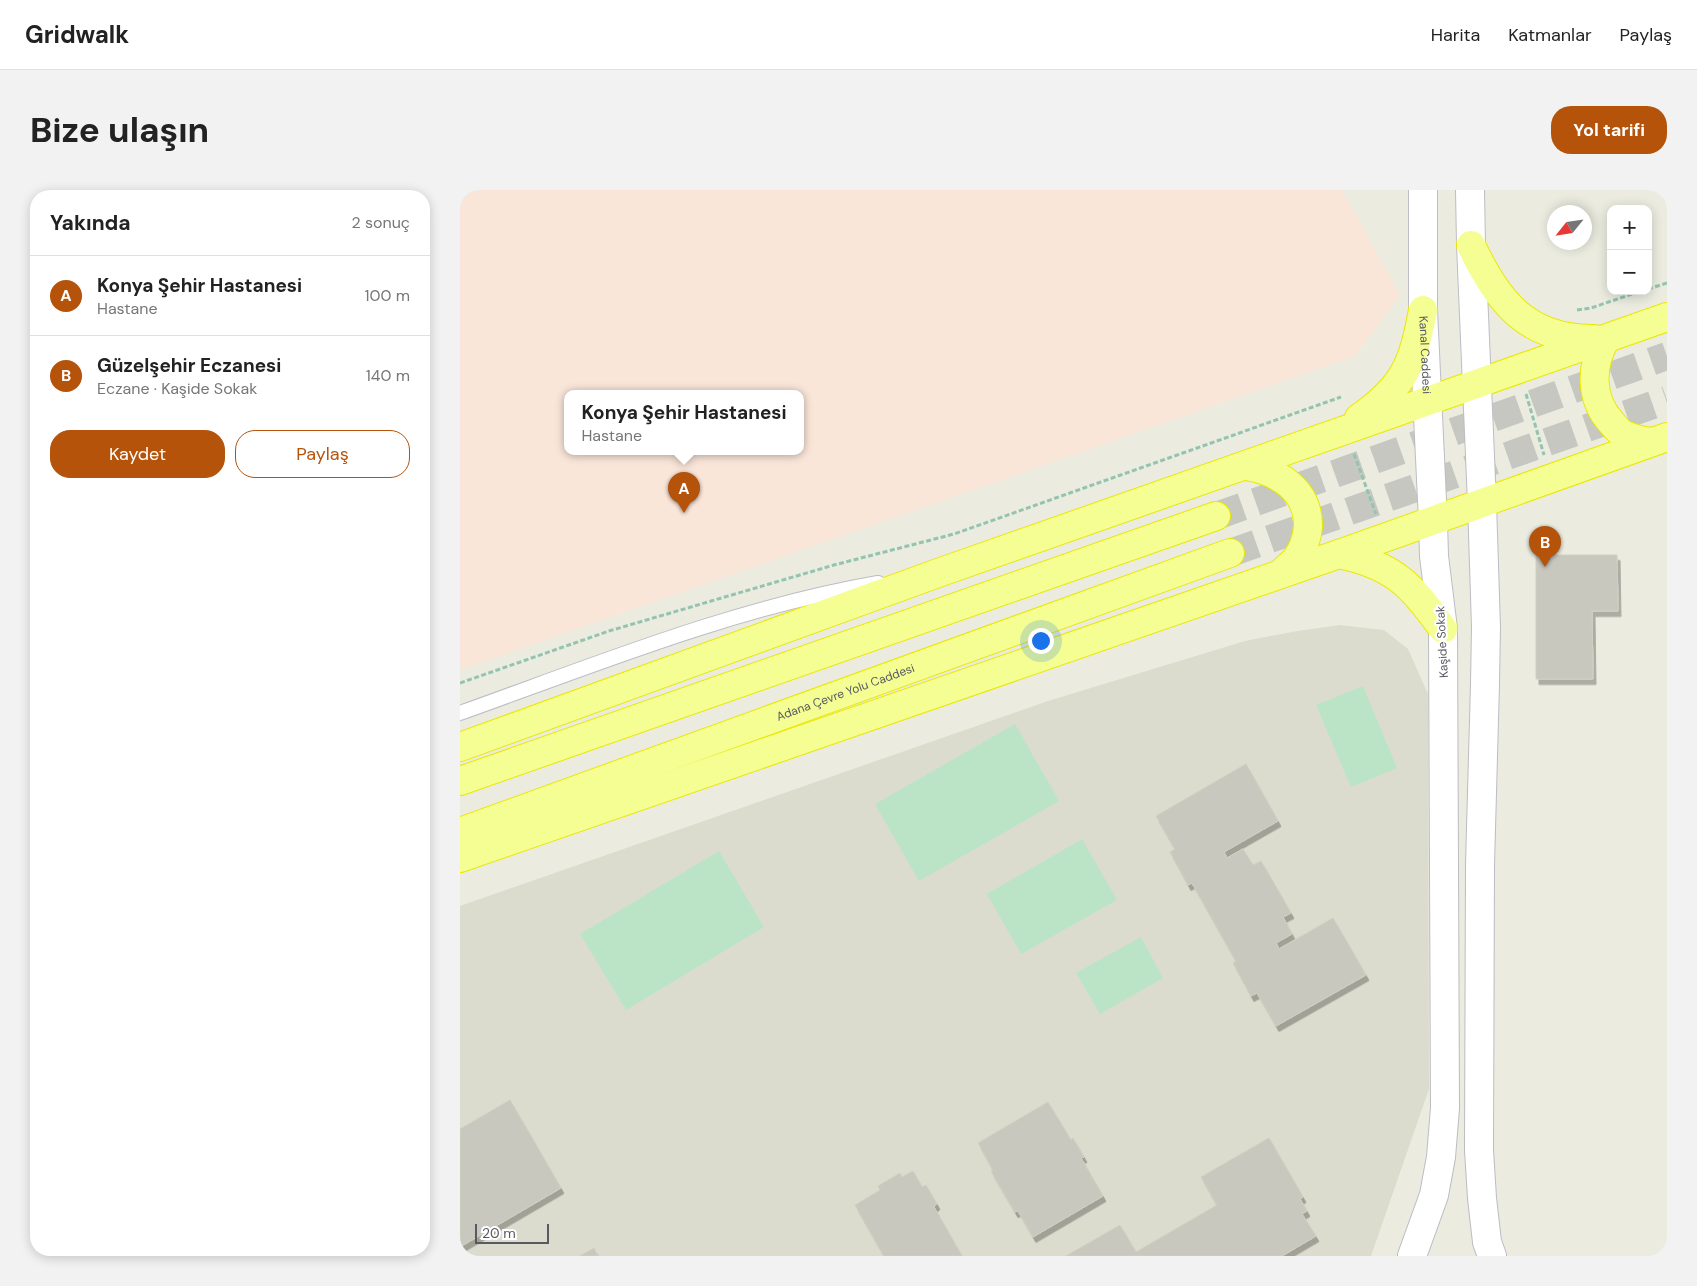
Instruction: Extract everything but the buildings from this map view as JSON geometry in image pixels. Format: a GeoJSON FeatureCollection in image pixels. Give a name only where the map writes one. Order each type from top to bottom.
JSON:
{"type":"FeatureCollection","features":[{"type":"Feature","properties":{"kind":"highway"},"geometry":{"type":"LineString","coordinates":[[1471,245],[1484,273],[1499,294],[1516,313],[1534,326],[1552,334],[1576,339],[1606,339]]}},
{"type":"Feature","properties":{"kind":"highway"},"geometry":{"type":"LineString","coordinates":[[1339,432],[1375,407],[1402,378],[1415,351],[1423,310]]}},
{"type":"Feature","properties":{"kind":"highway"},"geometry":{"type":"LineString","coordinates":[[460,747],[938,573],[1667,317]]}},
{"type":"Feature","properties":{"kind":"highway"},"geometry":{"type":"LineString","coordinates":[[1606,339],[1600,348],[1595,363],[1594,380],[1599,404],[1606,417],[1624,435],[1659,440]]}},
{"type":"Feature","properties":{"kind":"highway"},"geometry":{"type":"LineString","coordinates":[[460,858],[1339,554],[1659,440]]}},
{"type":"Feature","properties":{"kind":"highway"},"geometry":{"type":"LineString","coordinates":[[1246,466],[1262,468],[1288,482],[1299,494],[1305,506],[1308,519],[1308,533],[1304,546],[1296,559],[1282,573]]}},
{"type":"Feature","properties":{"kind":"highway"},"geometry":{"type":"LineString","coordinates":[[460,781],[1216,516]]}},
{"type":"Feature","properties":{"kind":"highway","name":"Adana Çevre Yolu Caddesi"},"geometry":{"type":"LineString","coordinates":[[460,832],[1230,553]]}},
{"type":"Feature","properties":{"kind":"highway"},"geometry":{"type":"LineString","coordinates":[[1339,554],[1362,559],[1385,569],[1401,579],[1429,608],[1443,629]]}},
{"type":"Feature","properties":{"kind":"street","name":"Kanal Caddesi"},"geometry":{"type":"LineString","coordinates":[[1423,190],[1423,310],[1432,521]]}},
{"type":"Feature","properties":{"kind":"street"},"geometry":{"type":"LineString","coordinates":[[1470,190],[1486,627],[1480,865],[1480,1150],[1482,1198],[1487,1242],[1492,1256]]}},
{"type":"Feature","properties":{"kind":"street","name":"Kaşide Sokak"},"geometry":{"type":"LineString","coordinates":[[1412,1256],[1434,1195],[1441,1157],[1445,1108],[1443,629],[1434,556],[1432,521]]}},
{"type":"Feature","properties":{"kind":"lane"},"geometry":{"type":"LineString","coordinates":[[460,713],[698,628],[760,609],[860,587],[938,573]]}},
{"type":"Feature","properties":{"kind":"path"},"geometry":{"type":"LineString","coordinates":[[1652,288],[1667,282]]}},
{"type":"Feature","properties":{"kind":"path"},"geometry":{"type":"LineString","coordinates":[[1574,309],[1591,308],[1630,295]]}},
{"type":"Feature","properties":{"kind":"path"},"geometry":{"type":"LineString","coordinates":[[1518,369],[1551,478]]}},
{"type":"Feature","properties":{"kind":"path"},"geometry":{"type":"LineString","coordinates":[[460,683],[609,631],[834,565],[954,534],[1344,396]]}},
{"type":"Feature","properties":{"kind":"path"},"geometry":{"type":"LineString","coordinates":[[1339,432],[1384,538]]}},
{"type":"Feature","properties":{"kind":"shaded area"},"geometry":{"type":"Polygon","coordinates":[[[460,190],[1342,190],[1400,295],[1355,356],[460,670],[460,190]]]}},
{"type":"Feature","properties":{"kind":"shaded area"},"geometry":{"type":"Polygon","coordinates":[[[1340,625],[1384,630],[1408,649],[1428,694],[1429,1089],[1371,1256],[460,1256],[460,906],[1048,701],[1245,641],[1340,625]]]}},
{"type":"Feature","properties":{"kind":"green space"},"geometry":{"type":"Polygon","coordinates":[[[1363,686],[1397,768],[1351,787],[1316,705],[1363,686]]]}},
{"type":"Feature","properties":{"kind":"green space"},"geometry":{"type":"Polygon","coordinates":[[[1015,724],[1059,801],[919,881],[875,804],[1015,724]]]}},
{"type":"Feature","properties":{"kind":"green space"},"geometry":{"type":"Polygon","coordinates":[[[1082,839],[1117,900],[1021,954],[987,894],[1082,839]]]}},
{"type":"Feature","properties":{"kind":"green space"},"geometry":{"type":"Polygon","coordinates":[[[719,851],[764,927],[626,1010],[580,934],[719,851]]]}},
{"type":"Feature","properties":{"kind":"green space"},"geometry":{"type":"Polygon","coordinates":[[[1141,937],[1163,978],[1100,1014],[1076,973],[1141,937]]]}},
{"type":"Feature","properties":{"kind":"tunnel"},"geometry":{"type":"LineString","coordinates":[[1216,516],[1667,356]]}},
{"type":"Feature","properties":{"kind":"tunnel"},"geometry":{"type":"LineString","coordinates":[[1230,553],[1667,400]]}},
{"type":"Feature","properties":{"kind":"place","name":"Konya Şehir Hastanesi"},"geometry":{"type":"Point","coordinates":[684,513]}},
{"type":"Feature","properties":{"kind":"place","name":"Güzelşehir Eczanesi"},"geometry":{"type":"Point","coordinates":[1545,567]}}]}
